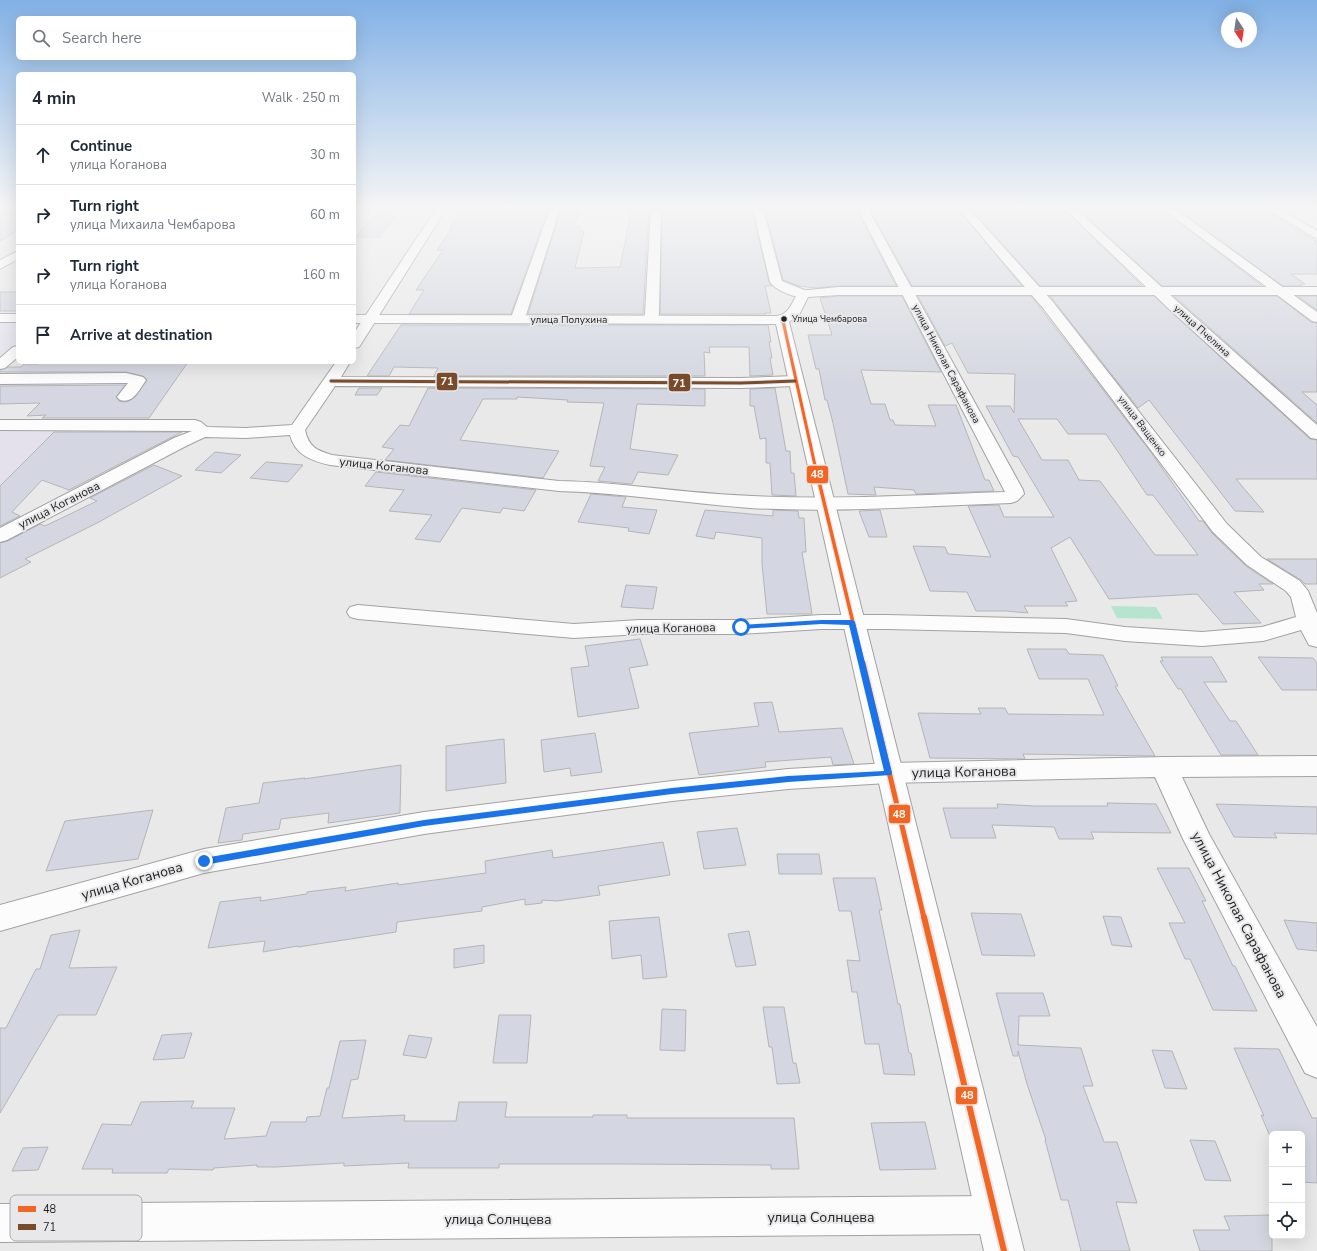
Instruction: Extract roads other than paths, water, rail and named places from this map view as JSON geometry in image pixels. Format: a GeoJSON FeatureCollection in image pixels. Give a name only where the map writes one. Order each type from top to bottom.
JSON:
{"type":"FeatureCollection","features":[{"type":"Feature","properties":{"kind":"street"},"geometry":{"type":"LineString","coordinates":[[356,341],[403,267]]}},
{"type":"Feature","properties":{"kind":"street"},"geometry":{"type":"LineString","coordinates":[[519,319],[536,267]]}},
{"type":"Feature","properties":{"kind":"street"},"geometry":{"type":"LineString","coordinates":[[650,320],[652,314],[654,267]]}},
{"type":"Feature","properties":{"kind":"street"},"geometry":{"type":"LineString","coordinates":[[772,267],[776,282],[779,285],[804,294],[838,291],[1317,291]]}},
{"type":"Feature","properties":{"kind":"street","name":"улица Николая Сарафанова"},"geometry":{"type":"LineString","coordinates":[[894,267],[1014,490],[1015,494],[1011,497]]}},
{"type":"Feature","properties":{"kind":"street","name":"улица Ващенко"},"geometry":{"type":"LineString","coordinates":[[1015,267],[1129,409],[1220,528],[1254,561],[1293,586],[1301,596],[1314,627]]}},
{"type":"Feature","properties":{"kind":"street","name":"улица Пчелина"},"geometry":{"type":"LineString","coordinates":[[1133,267],[1317,434]]}},
{"type":"Feature","properties":{"kind":"street"},"geometry":{"type":"LineString","coordinates":[[1247,267],[1317,318]]}},
{"type":"Feature","properties":{"kind":"street"},"geometry":{"type":"LineString","coordinates":[[804,294],[800,299],[793,315],[784,319],[782,322],[888,773],[1004,1251]]}},
{"type":"Feature","properties":{"kind":"street"},"geometry":{"type":"LineString","coordinates":[[0,318],[16,318]]}},
{"type":"Feature","properties":{"kind":"street","name":"улица Полухина"},"geometry":{"type":"LineString","coordinates":[[356,319],[784,319]]}},
{"type":"Feature","properties":{"kind":"street"},"geometry":{"type":"LineString","coordinates":[[0,365],[16,352]]}},
{"type":"Feature","properties":{"kind":"street"},"geometry":{"type":"LineString","coordinates":[[297,430],[342,364]]}},
{"type":"Feature","properties":{"kind":"street"},"geometry":{"type":"LineString","coordinates":[[0,379],[126,378],[138,380],[125,397]]}},
{"type":"Feature","properties":{"kind":"street"},"geometry":{"type":"LineString","coordinates":[[331,381],[740,383],[795,381]]}},
{"type":"Feature","properties":{"kind":"street","name":"улица Коганова"},"geometry":{"type":"LineString","coordinates":[[0,425],[185,424],[195,425],[203,432]]}},
{"type":"Feature","properties":{"kind":"street","name":"улица Коганова"},"geometry":{"type":"LineString","coordinates":[[0,536],[180,442],[203,432],[246,433],[297,430],[300,445],[307,452],[330,460],[559,486],[750,502],[824,504],[1011,497]]}},
{"type":"Feature","properties":{"kind":"street","name":"улица Коганова"},"geometry":{"type":"LineString","coordinates":[[358,612],[574,631],[640,627],[741,627],[821,622],[852,622],[1066,626],[1125,634],[1202,639],[1263,634],[1314,627]]}},
{"type":"Feature","properties":{"kind":"street","name":"улица Коганова"},"geometry":{"type":"LineString","coordinates":[[0,918],[204,861],[424,823],[672,791],[788,779],[888,773],[1164,767],[1317,766]]}},
{"type":"Feature","properties":{"kind":"street","name":"улица Николая Сарафанова"},"geometry":{"type":"LineString","coordinates":[[1164,767],[1197,839],[1317,1061]]}},
{"type":"Feature","properties":{"kind":"street","name":"улица Солнцева"},"geometry":{"type":"LineString","coordinates":[[142,1222],[995,1215]]}},
{"type":"Feature","properties":{"kind":"street","name":"улица Солнцева"},"geometry":{"type":"LineString","coordinates":[[0,1223],[10,1223]]}},
{"type":"Feature","properties":{"kind":"place","name":"Улица Чембарова"},"geometry":{"type":"Point","coordinates":[784,319]}}]}
